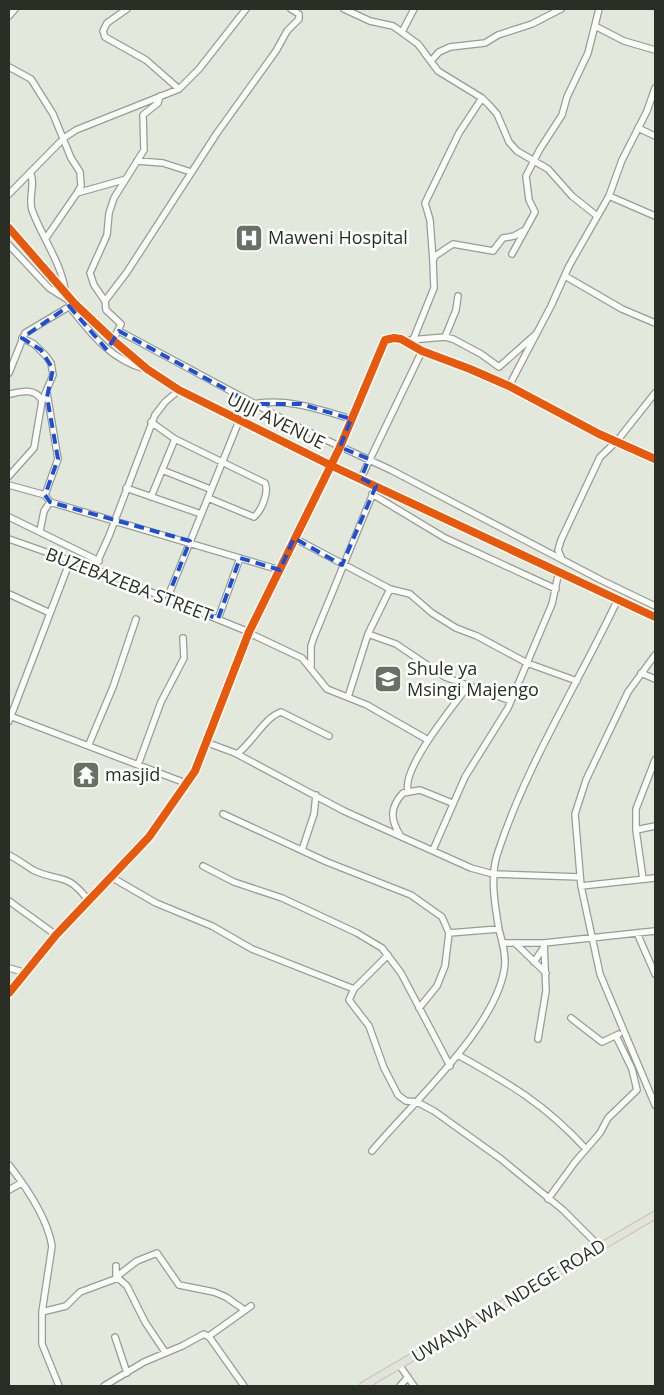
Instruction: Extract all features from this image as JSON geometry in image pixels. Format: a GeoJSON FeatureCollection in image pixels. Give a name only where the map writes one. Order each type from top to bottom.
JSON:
{"type":"FeatureCollection","features":[{"type":"Feature","properties":{"kind":"main road","name":"UWANJA WA NDEGE ROAD"},"geometry":{"type":"LineString","coordinates":[[363,1386],[655,1215]]}},
{"type":"Feature","properties":{"kind":"street"},"geometry":{"type":"LineString","coordinates":[[10,13],[15,9]]}},
{"type":"Feature","properties":{"kind":"street"},"geometry":{"type":"LineString","coordinates":[[127,9],[107,23],[103,31],[105,36],[146,60],[179,89]]}},
{"type":"Feature","properties":{"kind":"street"},"geometry":{"type":"LineString","coordinates":[[9,194],[64,138],[84,125],[179,89],[199,69],[246,9]]}},
{"type":"Feature","properties":{"kind":"street"},"geometry":{"type":"LineString","coordinates":[[105,301],[127,272],[191,172],[288,31],[299,19],[300,14],[291,9]]}},
{"type":"Feature","properties":{"kind":"street"},"geometry":{"type":"LineString","coordinates":[[344,9],[370,21],[393,26],[418,44],[438,71],[482,98],[497,114],[512,146],[533,162],[548,169],[572,196],[597,216]]}},
{"type":"Feature","properties":{"kind":"street"},"geometry":{"type":"LineString","coordinates":[[402,32],[414,9]]}},
{"type":"Feature","properties":{"kind":"street"},"geometry":{"type":"LineString","coordinates":[[431,61],[439,52],[450,47],[485,43],[498,35],[532,24],[561,9]]}},
{"type":"Feature","properties":{"kind":"street"},"geometry":{"type":"LineString","coordinates":[[512,254],[535,212],[529,200],[526,176],[562,115],[567,97],[588,53],[599,9]]}},
{"type":"Feature","properties":{"kind":"street"},"geometry":{"type":"LineString","coordinates":[[595,26],[624,41],[655,50]]}},
{"type":"Feature","properties":{"kind":"street"},"geometry":{"type":"LineString","coordinates":[[9,67],[34,83],[53,114],[71,158],[80,172],[81,186],[46,238]]}},
{"type":"Feature","properties":{"kind":"street"},"geometry":{"type":"LineString","coordinates":[[509,386],[608,196],[622,160],[655,88]]}},
{"type":"Feature","properties":{"kind":"street"},"geometry":{"type":"LineString","coordinates":[[113,340],[121,322],[106,310],[105,301],[94,285],[90,273],[103,248],[108,228],[110,207],[123,180],[137,161],[146,143],[142,127],[143,115],[156,106],[160,96]]}},
{"type":"Feature","properties":{"kind":"street"},"geometry":{"type":"LineString","coordinates":[[413,340],[434,288],[430,220],[425,204],[459,134],[482,98]]}},
{"type":"Feature","properties":{"kind":"street"},"geometry":{"type":"LineString","coordinates":[[638,128],[655,136]]}},
{"type":"Feature","properties":{"kind":"street"},"geometry":{"type":"LineString","coordinates":[[137,161],[168,164],[191,172]]}},
{"type":"Feature","properties":{"kind":"street"},"geometry":{"type":"LineString","coordinates":[[30,172],[33,182],[31,206],[60,269],[65,290]]}},
{"type":"Feature","properties":{"kind":"street"},"geometry":{"type":"LineString","coordinates":[[76,192],[123,180]]}},
{"type":"Feature","properties":{"kind":"street"},"geometry":{"type":"LineString","coordinates":[[608,196],[655,216]]}},
{"type":"Feature","properties":{"kind":"street","name":"UJIJI AVENUE"},"geometry":{"type":"LineString","coordinates":[[9,228],[65,290],[72,305]]}},
{"type":"Feature","properties":{"kind":"street"},"geometry":{"type":"LineString","coordinates":[[433,261],[435,256],[453,244],[492,250],[503,238],[518,235],[526,229]]}},
{"type":"Feature","properties":{"kind":"street","name":"UJIJI AVENUE"},"geometry":{"type":"LineString","coordinates":[[9,245],[49,288],[72,305],[147,369],[179,390],[376,486],[655,617]]}},
{"type":"Feature","properties":{"kind":"street"},"geometry":{"type":"LineString","coordinates":[[565,276],[622,309],[655,323]]}},
{"type":"Feature","properties":{"kind":"street"},"geometry":{"type":"LineString","coordinates":[[445,337],[456,310],[458,296]]}},
{"type":"Feature","properties":{"kind":"street"},"geometry":{"type":"LineString","coordinates":[[9,373],[22,338],[30,329],[72,305],[103,346],[120,359],[147,369]]}},
{"type":"Feature","properties":{"kind":"street"},"geometry":{"type":"LineString","coordinates":[[119,330],[217,382],[253,404],[369,460],[655,606]]}},
{"type":"Feature","properties":{"kind":"street"},"geometry":{"type":"LineString","coordinates":[[9,993],[23,972],[56,935],[149,837],[188,784],[208,743],[249,633],[330,464],[340,447],[382,345],[390,338],[413,340],[445,337],[468,346],[499,367],[539,330]]}},
{"type":"Feature","properties":{"kind":"street"},"geometry":{"type":"LineString","coordinates":[[9,476],[32,452],[42,401],[53,375],[51,363],[41,350],[22,338]]}},
{"type":"Feature","properties":{"kind":"street"},"geometry":{"type":"LineString","coordinates":[[400,339],[422,351],[509,386],[617,442],[655,459]]}},
{"type":"Feature","properties":{"kind":"street"},"geometry":{"type":"LineString","coordinates":[[361,478],[422,351]]}},
{"type":"Feature","properties":{"kind":"street"},"geometry":{"type":"LineString","coordinates":[[94,569],[99,561],[151,422],[158,409],[179,390]]}},
{"type":"Feature","properties":{"kind":"street"},"geometry":{"type":"LineString","coordinates":[[45,495],[58,459],[47,392]]}},
{"type":"Feature","properties":{"kind":"street"},"geometry":{"type":"LineString","coordinates":[[562,559],[558,550],[589,477],[600,457],[617,442],[655,392]]}},
{"type":"Feature","properties":{"kind":"street"},"geometry":{"type":"LineString","coordinates":[[10,394],[33,393],[39,395],[42,401]]}},
{"type":"Feature","properties":{"kind":"street"},"geometry":{"type":"LineString","coordinates":[[253,404],[273,402],[301,404],[351,419]]}},
{"type":"Feature","properties":{"kind":"street"},"geometry":{"type":"LineString","coordinates":[[167,598],[239,420]]}},
{"type":"Feature","properties":{"kind":"street"},"geometry":{"type":"LineString","coordinates":[[151,422],[175,439],[221,463],[265,482],[267,488],[261,507],[256,515],[251,516],[208,498]]}},
{"type":"Feature","properties":{"kind":"street"},"geometry":{"type":"LineString","coordinates":[[151,497],[175,439]]}},
{"type":"Feature","properties":{"kind":"street"},"geometry":{"type":"LineString","coordinates":[[162,470],[210,489]]}},
{"type":"Feature","properties":{"kind":"street"},"geometry":{"type":"LineString","coordinates":[[9,485],[45,495],[50,502],[280,570]]}},
{"type":"Feature","properties":{"kind":"street"},"geometry":{"type":"LineString","coordinates":[[311,669],[311,646],[342,565],[376,486]]}},
{"type":"Feature","properties":{"kind":"street"},"geometry":{"type":"LineString","coordinates":[[126,488],[202,514]]}},
{"type":"Feature","properties":{"kind":"street"},"geometry":{"type":"LineString","coordinates":[[372,494],[445,538],[556,589]]}},
{"type":"Feature","properties":{"kind":"street"},"geometry":{"type":"LineString","coordinates":[[40,531],[44,511],[50,502]]}},
{"type":"Feature","properties":{"kind":"street"},"geometry":{"type":"LineString","coordinates":[[9,518],[40,531],[99,561]]}},
{"type":"Feature","properties":{"kind":"street"},"geometry":{"type":"LineString","coordinates":[[294,538],[390,589],[410,594],[432,613],[456,628],[477,636],[527,663],[577,681]]}},
{"type":"Feature","properties":{"kind":"street","name":"BUZEBAZEBA STREET"},"geometry":{"type":"LineString","coordinates":[[9,540],[94,569],[167,598],[218,619],[302,658],[326,689],[348,697],[397,721],[428,740]]}},
{"type":"Feature","properties":{"kind":"street"},"geometry":{"type":"LineString","coordinates":[[218,619],[240,558]]}},
{"type":"Feature","properties":{"kind":"street"},"geometry":{"type":"LineString","coordinates":[[70,561],[12,702],[10,718],[88,744],[188,784]]}},
{"type":"Feature","properties":{"kind":"street"},"geometry":{"type":"LineString","coordinates":[[434,850],[452,803],[475,758],[501,721],[511,702],[546,622],[556,589],[559,571]]}},
{"type":"Feature","properties":{"kind":"street"},"geometry":{"type":"LineString","coordinates":[[348,697],[368,634],[390,589]]}},
{"type":"Feature","properties":{"kind":"street"},"geometry":{"type":"LineString","coordinates":[[9,594],[50,612]]}},
{"type":"Feature","properties":{"kind":"street"},"geometry":{"type":"LineString","coordinates":[[372,1151],[450,1066],[494,999],[503,979],[505,961],[499,929],[493,874],[502,841],[526,783],[618,599]]}},
{"type":"Feature","properties":{"kind":"street"},"geometry":{"type":"LineString","coordinates":[[88,744],[113,687],[136,619]]}},
{"type":"Feature","properties":{"kind":"street"},"geometry":{"type":"LineString","coordinates":[[368,634],[396,644],[445,677],[511,702]]}},
{"type":"Feature","properties":{"kind":"street"},"geometry":{"type":"LineString","coordinates":[[138,765],[161,702],[184,658],[183,638]]}},
{"type":"Feature","properties":{"kind":"street"},"geometry":{"type":"LineString","coordinates":[[655,656],[628,692],[576,804],[575,832],[581,886],[590,937],[600,974],[655,1105]]}},
{"type":"Feature","properties":{"kind":"street"},"geometry":{"type":"LineString","coordinates":[[642,673],[655,679]]}},
{"type":"Feature","properties":{"kind":"street"},"geometry":{"type":"LineString","coordinates":[[408,790],[407,780],[428,740],[468,686]]}},
{"type":"Feature","properties":{"kind":"street"},"geometry":{"type":"LineString","coordinates":[[237,754],[250,744],[272,717],[281,712],[329,736]]}},
{"type":"Feature","properties":{"kind":"street"},"geometry":{"type":"LineString","coordinates":[[208,743],[237,754],[400,836],[471,868],[493,874],[580,877]]}},
{"type":"Feature","properties":{"kind":"street"},"geometry":{"type":"LineString","coordinates":[[643,879],[636,830],[636,809],[655,760]]}},
{"type":"Feature","properties":{"kind":"street"},"geometry":{"type":"LineString","coordinates":[[400,836],[392,822],[392,813],[398,799],[408,790],[420,790],[452,803]]}},
{"type":"Feature","properties":{"kind":"street"},"geometry":{"type":"LineString","coordinates":[[302,850],[314,814],[316,795]]}},
{"type":"Feature","properties":{"kind":"street"},"geometry":{"type":"LineString","coordinates":[[224,814],[302,850],[410,895],[442,917],[449,932],[442,976],[419,1008]]}},
{"type":"Feature","properties":{"kind":"street"},"geometry":{"type":"LineString","coordinates":[[636,830],[655,826]]}},
{"type":"Feature","properties":{"kind":"street"},"geometry":{"type":"LineString","coordinates":[[9,855],[34,870],[65,878],[80,889],[88,900]]}},
{"type":"Feature","properties":{"kind":"street"},"geometry":{"type":"LineString","coordinates":[[203,866],[234,882],[282,898],[372,941],[388,955],[401,973],[450,1066]]}},
{"type":"Feature","properties":{"kind":"street"},"geometry":{"type":"LineString","coordinates":[[110,877],[156,903],[212,926],[252,949],[354,989]]}},
{"type":"Feature","properties":{"kind":"street"},"geometry":{"type":"LineString","coordinates":[[581,886],[655,878]]}},
{"type":"Feature","properties":{"kind":"street"},"geometry":{"type":"LineString","coordinates":[[9,901],[56,935]]}},
{"type":"Feature","properties":{"kind":"street"},"geometry":{"type":"LineString","coordinates":[[449,932],[499,929]]}},
{"type":"Feature","properties":{"kind":"street"},"geometry":{"type":"LineString","coordinates":[[502,943],[544,945],[590,937],[655,931]]}},
{"type":"Feature","properties":{"kind":"street"},"geometry":{"type":"LineString","coordinates":[[636,933],[655,974]]}},
{"type":"Feature","properties":{"kind":"street"},"geometry":{"type":"LineString","coordinates":[[515,943],[546,972]]}},
{"type":"Feature","properties":{"kind":"street"},"geometry":{"type":"LineString","coordinates":[[534,962],[544,945]]}},
{"type":"Feature","properties":{"kind":"street"},"geometry":{"type":"LineString","coordinates":[[538,1039],[546,992],[544,945]]}},
{"type":"Feature","properties":{"kind":"street"},"geometry":{"type":"LineString","coordinates":[[388,955],[354,989],[350,1000],[369,1026],[394,1088],[406,1101],[417,1102],[501,1159],[582,1228],[600,1247]]}},
{"type":"Feature","properties":{"kind":"street"},"geometry":{"type":"LineString","coordinates":[[9,968],[23,972]]}},
{"type":"Feature","properties":{"kind":"street"},"geometry":{"type":"LineString","coordinates":[[571,1018],[602,1042],[623,1032]]}},
{"type":"Feature","properties":{"kind":"street"},"geometry":{"type":"LineString","coordinates":[[548,1199],[600,1133],[608,1118],[638,1087],[632,1068],[616,1036]]}},
{"type":"Feature","properties":{"kind":"street"},"geometry":{"type":"LineString","coordinates":[[458,1055],[507,1082],[546,1108],[586,1149]]}},
{"type":"Feature","properties":{"kind":"street"},"geometry":{"type":"LineString","coordinates":[[9,1165],[39,1211],[52,1246],[42,1312],[42,1344],[58,1386]]}},
{"type":"Feature","properties":{"kind":"street"},"geometry":{"type":"LineString","coordinates":[[9,1190],[21,1183]]}},
{"type":"Feature","properties":{"kind":"street"},"geometry":{"type":"LineString","coordinates":[[42,1312],[66,1306],[80,1292],[116,1277],[137,1261],[157,1253],[179,1285],[214,1292],[226,1297],[243,1309]]}},
{"type":"Feature","properties":{"kind":"street"},"geometry":{"type":"LineString","coordinates":[[116,1266],[116,1277]]}},
{"type":"Feature","properties":{"kind":"street"},"geometry":{"type":"LineString","coordinates":[[116,1277],[127,1286],[145,1322],[165,1352]]}},
{"type":"Feature","properties":{"kind":"street"},"geometry":{"type":"LineString","coordinates":[[209,1336],[243,1309],[252,1306]]}},
{"type":"Feature","properties":{"kind":"street"},"geometry":{"type":"LineString","coordinates":[[104,1386],[165,1352],[182,1346],[204,1334],[209,1336],[244,1386]]}},
{"type":"Feature","properties":{"kind":"street"},"geometry":{"type":"LineString","coordinates":[[115,1336],[128,1372]]}},
{"type":"Feature","properties":{"kind":"street"},"geometry":{"type":"LineString","coordinates":[[400,1366],[414,1386]]}},
{"type":"Feature","properties":{"kind":"street"},"geometry":{"type":"LineString","coordinates":[[400,1386],[408,1377]]}},
{"type":"Feature","properties":{"kind":"highlighted area"},"geometry":{"type":"Polygon","coordinates":[[[69,306],[107,350],[119,331],[253,404],[301,404],[351,419],[340,447],[369,459],[361,478],[376,486],[342,565],[294,538],[280,570],[240,558],[218,619],[167,599],[190,541],[50,502],[45,495],[58,459],[47,397],[53,369],[41,350],[22,338],[69,306]]]}},
{"type":"Feature","properties":{"kind":"cycle path"},"geometry":{"type":"LineString","coordinates":[[9,228],[75,304],[147,369],[179,390],[330,465],[655,617]]}},
{"type":"Feature","properties":{"kind":"cycle path"},"geometry":{"type":"LineString","coordinates":[[9,993],[56,935],[149,837],[195,771],[249,632],[340,447],[385,340],[401,339],[422,351],[509,386],[599,434],[655,459]]}},
{"type":"Feature","properties":{"kind":"place","name":"Maweni Hospital"},"geometry":{"type":"Point","coordinates":[249,238]}},
{"type":"Feature","properties":{"kind":"place","name":"Shule ya Msingi Majengo"},"geometry":{"type":"Point","coordinates":[388,679]}},
{"type":"Feature","properties":{"kind":"place","name":"masjid"},"geometry":{"type":"Point","coordinates":[86,775]}}]}
